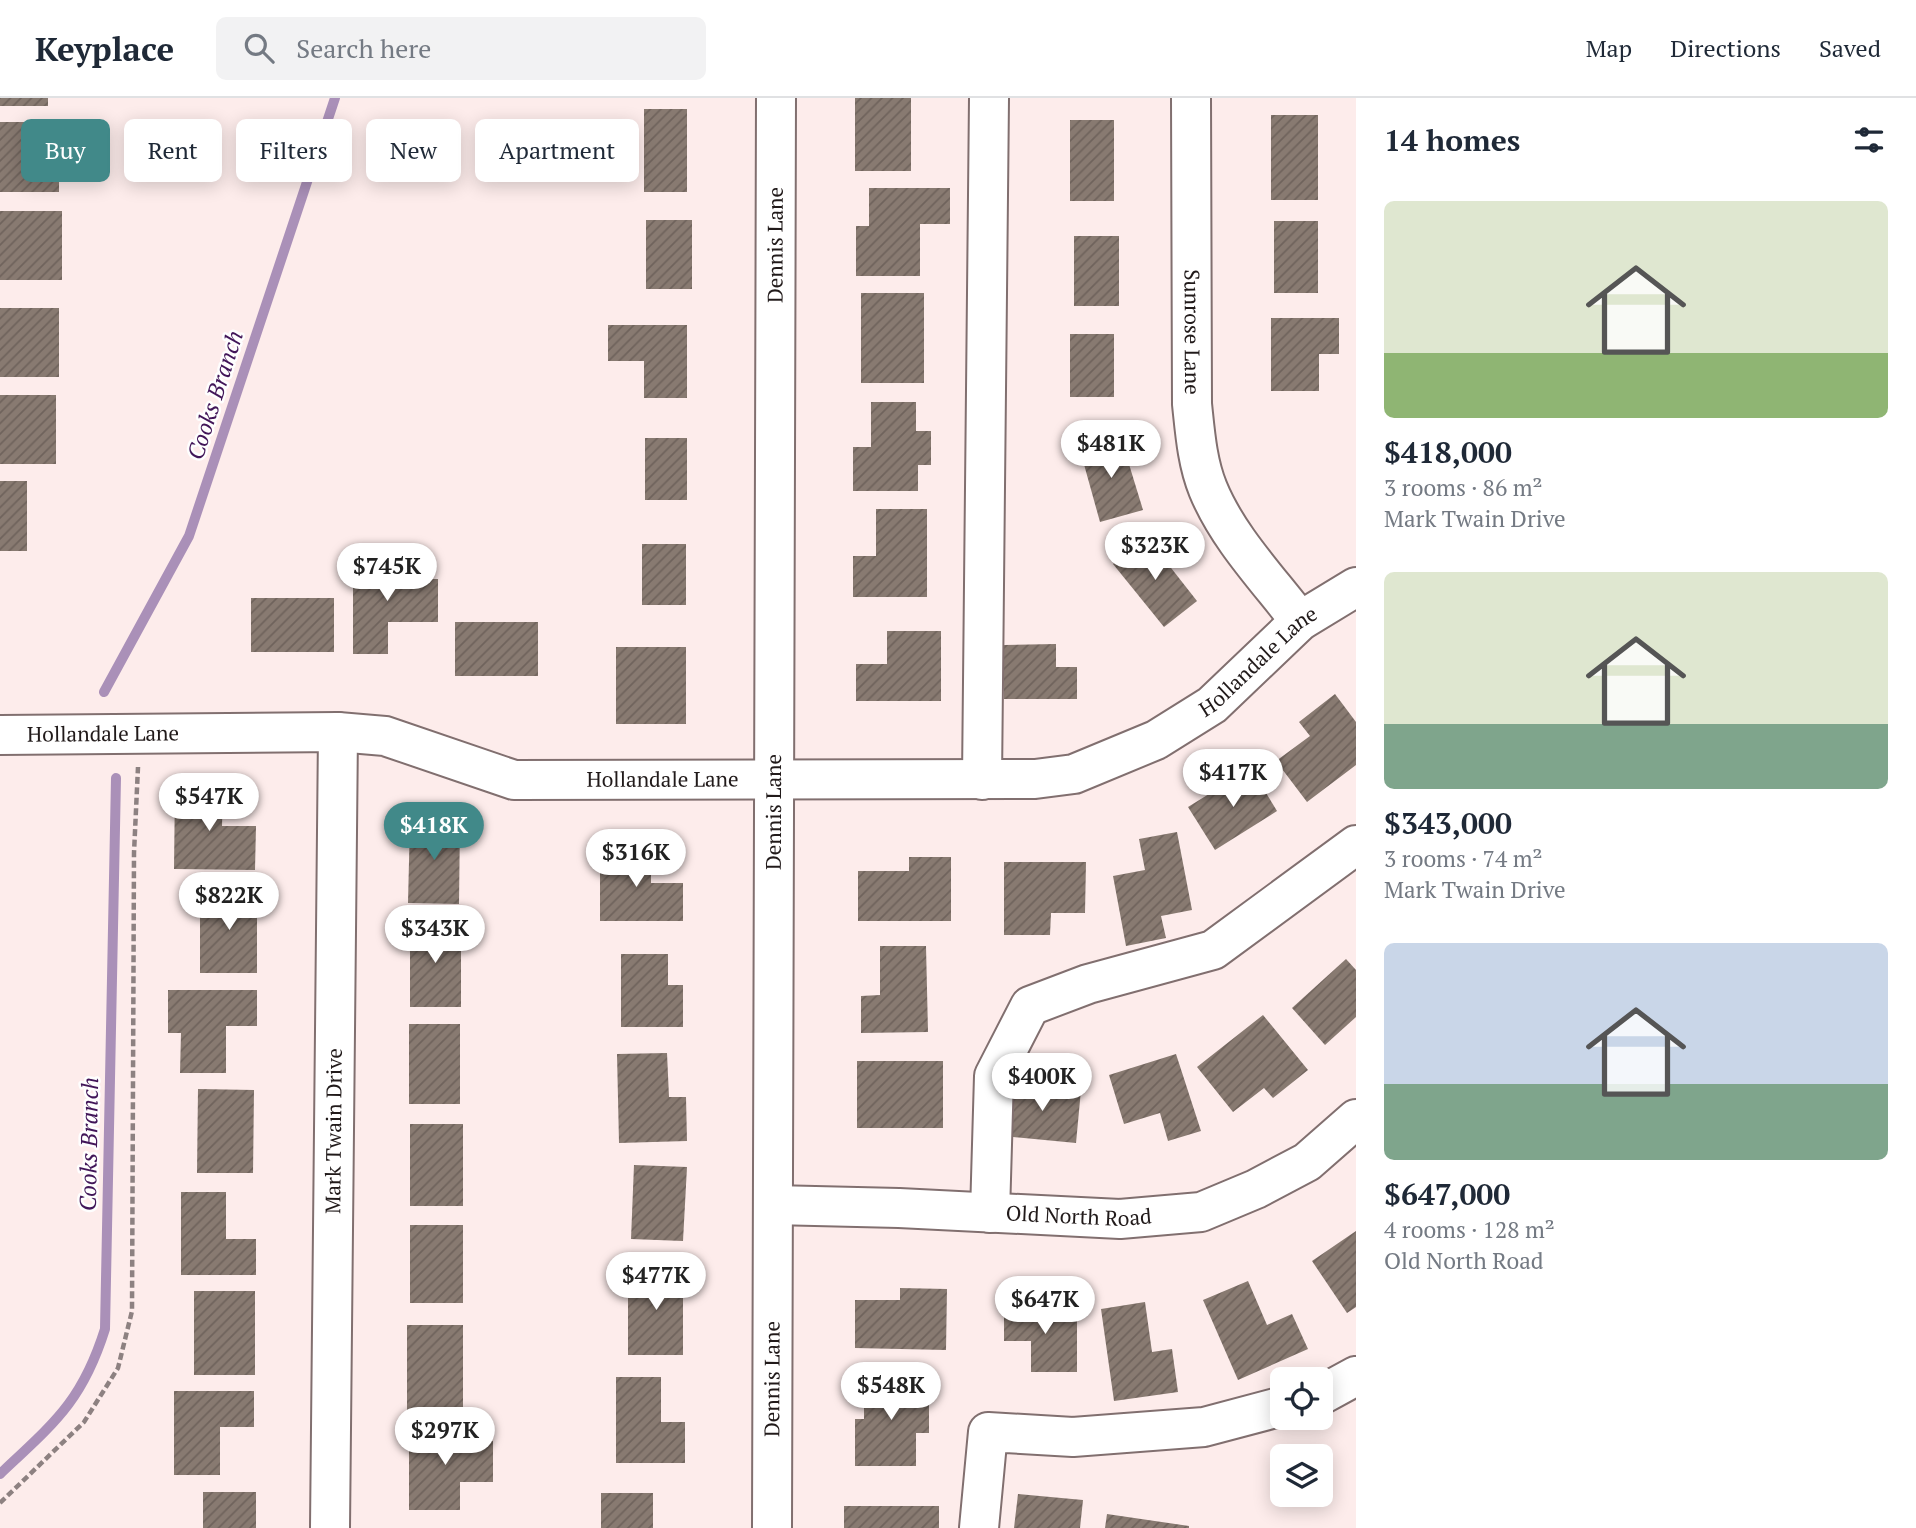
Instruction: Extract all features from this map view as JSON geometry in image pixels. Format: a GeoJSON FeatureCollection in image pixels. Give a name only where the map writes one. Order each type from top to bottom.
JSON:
{"type":"FeatureCollection","features":[{"type":"Feature","properties":{"kind":"street","name":"Dennis Lane"},"geometry":{"type":"LineString","coordinates":[[772,1528],[776,98]]}},
{"type":"Feature","properties":{"kind":"street"},"geometry":{"type":"LineString","coordinates":[[982,780],[989,98]]}},
{"type":"Feature","properties":{"kind":"street","name":"Sunrose Lane"},"geometry":{"type":"LineString","coordinates":[[1191,98],[1192,404],[1197,450],[1208,488],[1230,531],[1300,621]]}},
{"type":"Feature","properties":{"kind":"street","name":"Hollandale Lane"},"geometry":{"type":"LineString","coordinates":[[0,735],[338,733],[385,736],[514,780],[1035,779],[1074,774],[1156,740],[1212,705],[1300,621],[1356,587]]}},
{"type":"Feature","properties":{"kind":"street","name":"Mark Twain Drive"},"geometry":{"type":"LineString","coordinates":[[330,1528],[338,733]]}},
{"type":"Feature","properties":{"kind":"street"},"geometry":{"type":"LineString","coordinates":[[990,1213],[994,1076],[1030,1006],[1088,984],[1213,950],[1356,845]]}},
{"type":"Feature","properties":{"kind":"street","name":"Old North Road"},"geometry":{"type":"LineString","coordinates":[[773,1205],[1120,1219],[1201,1212],[1256,1189],[1307,1162],[1356,1119]]}},
{"type":"Feature","properties":{"kind":"street"},"geometry":{"type":"LineString","coordinates":[[1333,1388],[1356,1376]]}},
{"type":"Feature","properties":{"kind":"street"},"geometry":{"type":"LineString","coordinates":[[979,1528],[988,1432],[1073,1437],[1205,1427],[1270,1410]]}},
{"type":"Feature","properties":{"kind":"path"},"geometry":{"type":"LineString","coordinates":[[0,1503],[84,1422],[118,1367],[132,1311],[134,853],[139,734]]}},
{"type":"Feature","properties":{"kind":"building"},"geometry":{"type":"Polygon","coordinates":[[[0,98],[48,98],[48,106],[0,106],[0,98]]]}},
{"type":"Feature","properties":{"kind":"building"},"geometry":{"type":"Polygon","coordinates":[[[855,98],[911,98],[911,171],[855,171],[855,98]]]}},
{"type":"Feature","properties":{"kind":"building"},"geometry":{"type":"Polygon","coordinates":[[[644,109],[687,109],[687,192],[644,192],[644,109]]]}},
{"type":"Feature","properties":{"kind":"building"},"geometry":{"type":"Polygon","coordinates":[[[1271,115],[1318,115],[1318,200],[1271,200],[1271,115]]]}},
{"type":"Feature","properties":{"kind":"building"},"geometry":{"type":"Polygon","coordinates":[[[1070,120],[1114,120],[1114,201],[1070,201],[1070,120]]]}},
{"type":"Feature","properties":{"kind":"building"},"geometry":{"type":"Polygon","coordinates":[[[0,122],[21,122],[21,182],[59,182],[59,192],[0,192],[0,122]]]}},
{"type":"Feature","properties":{"kind":"building"},"geometry":{"type":"Polygon","coordinates":[[[869,188],[950,188],[950,224],[920,224],[920,276],[856,276],[856,226],[869,226],[869,188]]]}},
{"type":"Feature","properties":{"kind":"building"},"geometry":{"type":"Polygon","coordinates":[[[0,211],[62,211],[62,280],[0,280],[0,211]]]}},
{"type":"Feature","properties":{"kind":"building"},"geometry":{"type":"Polygon","coordinates":[[[646,220],[692,220],[692,289],[646,289],[646,220]]]}},
{"type":"Feature","properties":{"kind":"building"},"geometry":{"type":"Polygon","coordinates":[[[1274,221],[1318,221],[1318,293],[1274,293],[1274,221]]]}},
{"type":"Feature","properties":{"kind":"building"},"geometry":{"type":"Polygon","coordinates":[[[1074,236],[1119,236],[1119,306],[1074,306],[1074,236]]]}},
{"type":"Feature","properties":{"kind":"building"},"geometry":{"type":"Polygon","coordinates":[[[861,293],[924,293],[924,383],[861,383],[861,293]]]}},
{"type":"Feature","properties":{"kind":"building"},"geometry":{"type":"Polygon","coordinates":[[[0,308],[59,308],[59,377],[0,377],[0,308]]]}},
{"type":"Feature","properties":{"kind":"building"},"geometry":{"type":"Polygon","coordinates":[[[1271,318],[1339,318],[1339,354],[1319,354],[1319,391],[1271,391],[1271,318]]]}},
{"type":"Feature","properties":{"kind":"building"},"geometry":{"type":"Polygon","coordinates":[[[608,325],[687,325],[687,398],[644,398],[644,361],[608,361],[608,325]]]}},
{"type":"Feature","properties":{"kind":"building"},"geometry":{"type":"Polygon","coordinates":[[[1070,334],[1114,334],[1114,397],[1070,397],[1070,334]]]}},
{"type":"Feature","properties":{"kind":"building"},"geometry":{"type":"Polygon","coordinates":[[[0,395],[56,395],[56,464],[0,464],[0,395]]]}},
{"type":"Feature","properties":{"kind":"building"},"geometry":{"type":"Polygon","coordinates":[[[871,402],[916,402],[916,431],[931,431],[931,465],[918,465],[918,491],[853,491],[853,447],[871,447],[871,402]]]}},
{"type":"Feature","properties":{"kind":"building"},"geometry":{"type":"Polygon","coordinates":[[[645,438],[687,438],[687,500],[645,500],[645,438]]]}},
{"type":"Feature","properties":{"kind":"building"},"geometry":{"type":"Polygon","coordinates":[[[1121,438],[1143,510],[1100,522],[1080,450],[1121,438]]]}},
{"type":"Feature","properties":{"kind":"building"},"geometry":{"type":"Polygon","coordinates":[[[0,481],[27,481],[27,551],[0,551],[0,481]]]}},
{"type":"Feature","properties":{"kind":"building"},"geometry":{"type":"Polygon","coordinates":[[[876,509],[927,509],[927,597],[853,597],[853,556],[876,556],[876,509]]]}},
{"type":"Feature","properties":{"kind":"building"},"geometry":{"type":"Polygon","coordinates":[[[1146,536],[1197,601],[1164,627],[1113,564],[1146,536]]]}},
{"type":"Feature","properties":{"kind":"building"},"geometry":{"type":"Polygon","coordinates":[[[642,544],[686,544],[686,605],[642,605],[642,544]]]}},
{"type":"Feature","properties":{"kind":"building"},"geometry":{"type":"Polygon","coordinates":[[[353,558],[391,558],[391,579],[438,579],[438,622],[388,622],[388,654],[353,654],[353,558]]]}},
{"type":"Feature","properties":{"kind":"building"},"geometry":{"type":"Polygon","coordinates":[[[251,598],[334,598],[334,652],[251,652],[251,598]]]}},
{"type":"Feature","properties":{"kind":"building"},"geometry":{"type":"Polygon","coordinates":[[[455,622],[538,622],[538,676],[455,676],[455,622]]]}},
{"type":"Feature","properties":{"kind":"building"},"geometry":{"type":"Polygon","coordinates":[[[887,631],[941,631],[941,701],[856,701],[856,664],[887,664],[887,631]]]}},
{"type":"Feature","properties":{"kind":"building"},"geometry":{"type":"Polygon","coordinates":[[[1056,644],[1056,667],[1077,667],[1077,699],[1004,699],[1004,645],[1056,644]]]}},
{"type":"Feature","properties":{"kind":"building"},"geometry":{"type":"Polygon","coordinates":[[[616,647],[686,647],[686,724],[616,724],[616,647]]]}},
{"type":"Feature","properties":{"kind":"building"},"geometry":{"type":"Polygon","coordinates":[[[1335,694],[1356,722],[1356,765],[1307,802],[1276,761],[1310,736],[1299,722],[1335,694]]]}},
{"type":"Feature","properties":{"kind":"building"},"geometry":{"type":"Polygon","coordinates":[[[1251,768],[1277,811],[1215,850],[1188,807],[1251,768]]]}},
{"type":"Feature","properties":{"kind":"building"},"geometry":{"type":"Polygon","coordinates":[[[175,785],[223,786],[222,826],[256,826],[255,870],[174,869],[175,785]]]}},
{"type":"Feature","properties":{"kind":"building"},"geometry":{"type":"Polygon","coordinates":[[[410,820],[460,821],[459,904],[408,903],[410,820]]]}},
{"type":"Feature","properties":{"kind":"building"},"geometry":{"type":"Polygon","coordinates":[[[1177,832],[1192,910],[1161,916],[1166,938],[1126,946],[1113,876],[1145,870],[1139,839],[1177,832]]]}},
{"type":"Feature","properties":{"kind":"building"},"geometry":{"type":"Polygon","coordinates":[[[600,849],[651,849],[651,883],[683,883],[683,921],[600,921],[600,849]]]}},
{"type":"Feature","properties":{"kind":"building"},"geometry":{"type":"Polygon","coordinates":[[[909,857],[951,857],[951,921],[858,921],[858,871],[909,871],[909,857]]]}},
{"type":"Feature","properties":{"kind":"building"},"geometry":{"type":"Polygon","coordinates":[[[1004,862],[1086,862],[1085,913],[1051,913],[1050,935],[1004,935],[1004,862]]]}},
{"type":"Feature","properties":{"kind":"building"},"geometry":{"type":"Polygon","coordinates":[[[200,890],[257,890],[257,973],[200,973],[200,890]]]}},
{"type":"Feature","properties":{"kind":"building"},"geometry":{"type":"Polygon","coordinates":[[[410,923],[461,923],[461,1007],[410,1007],[410,923]]]}},
{"type":"Feature","properties":{"kind":"building"},"geometry":{"type":"Polygon","coordinates":[[[880,946],[926,946],[928,1032],[861,1033],[861,996],[880,995],[880,946]]]}},
{"type":"Feature","properties":{"kind":"building"},"geometry":{"type":"Polygon","coordinates":[[[621,954],[668,954],[668,985],[683,985],[683,1027],[621,1027],[621,954]]]}},
{"type":"Feature","properties":{"kind":"building"},"geometry":{"type":"Polygon","coordinates":[[[1346,959],[1356,970],[1356,1017],[1325,1045],[1292,1008],[1346,959]]]}},
{"type":"Feature","properties":{"kind":"building"},"geometry":{"type":"Polygon","coordinates":[[[168,990],[257,990],[257,1026],[226,1026],[226,1073],[180,1073],[181,1033],[168,1033],[168,990]]]}},
{"type":"Feature","properties":{"kind":"building"},"geometry":{"type":"Polygon","coordinates":[[[1263,1015],[1308,1070],[1273,1098],[1264,1088],[1233,1112],[1197,1067],[1263,1015]]]}},
{"type":"Feature","properties":{"kind":"building"},"geometry":{"type":"Polygon","coordinates":[[[409,1024],[460,1024],[460,1104],[409,1104],[409,1024]]]}},
{"type":"Feature","properties":{"kind":"building"},"geometry":{"type":"Polygon","coordinates":[[[667,1053],[669,1097],[686,1097],[687,1141],[619,1143],[617,1054],[667,1053]]]}},
{"type":"Feature","properties":{"kind":"building"},"geometry":{"type":"Polygon","coordinates":[[[1176,1054],[1201,1131],[1168,1141],[1160,1113],[1124,1124],[1109,1075],[1176,1054]]]}},
{"type":"Feature","properties":{"kind":"building"},"geometry":{"type":"Polygon","coordinates":[[[857,1061],[943,1061],[943,1128],[857,1128],[857,1061]]]}},
{"type":"Feature","properties":{"kind":"building"},"geometry":{"type":"Polygon","coordinates":[[[1008,1083],[1081,1090],[1076,1143],[1003,1136],[1008,1083]]]}},
{"type":"Feature","properties":{"kind":"building"},"geometry":{"type":"Polygon","coordinates":[[[198,1089],[254,1090],[253,1173],[197,1173],[198,1089]]]}},
{"type":"Feature","properties":{"kind":"building"},"geometry":{"type":"Polygon","coordinates":[[[410,1124],[463,1124],[463,1206],[410,1206],[410,1124]]]}},
{"type":"Feature","properties":{"kind":"building"},"geometry":{"type":"Polygon","coordinates":[[[634,1165],[687,1167],[683,1241],[631,1239],[634,1165]]]}},
{"type":"Feature","properties":{"kind":"building"},"geometry":{"type":"Polygon","coordinates":[[[181,1192],[226,1192],[226,1239],[256,1239],[256,1275],[181,1275],[181,1192]]]}},
{"type":"Feature","properties":{"kind":"building"},"geometry":{"type":"Polygon","coordinates":[[[410,1225],[463,1225],[463,1303],[410,1303],[410,1225]]]}},
{"type":"Feature","properties":{"kind":"building"},"geometry":{"type":"Polygon","coordinates":[[[1356,1231],[1356,1307],[1347,1313],[1312,1261],[1356,1231]]]}},
{"type":"Feature","properties":{"kind":"building"},"geometry":{"type":"Polygon","coordinates":[[[628,1268],[683,1268],[683,1355],[628,1355],[628,1268]]]}},
{"type":"Feature","properties":{"kind":"building"},"geometry":{"type":"Polygon","coordinates":[[[1248,1281],[1267,1325],[1292,1314],[1308,1349],[1238,1380],[1203,1300],[1248,1281]]]}},
{"type":"Feature","properties":{"kind":"building"},"geometry":{"type":"Polygon","coordinates":[[[900,1288],[947,1289],[946,1350],[855,1348],[855,1300],[900,1300],[900,1288]]]}},
{"type":"Feature","properties":{"kind":"building"},"geometry":{"type":"Polygon","coordinates":[[[194,1291],[255,1291],[255,1375],[194,1375],[194,1291]]]}},
{"type":"Feature","properties":{"kind":"building"},"geometry":{"type":"Polygon","coordinates":[[[1145,1302],[1152,1352],[1172,1349],[1178,1392],[1114,1401],[1101,1309],[1145,1302]]]}},
{"type":"Feature","properties":{"kind":"building"},"geometry":{"type":"Polygon","coordinates":[[[1004,1306],[1077,1307],[1077,1372],[1031,1372],[1031,1341],[1004,1341],[1004,1306]]]}},
{"type":"Feature","properties":{"kind":"building"},"geometry":{"type":"Polygon","coordinates":[[[407,1325],[463,1325],[463,1410],[407,1410],[407,1325]]]}},
{"type":"Feature","properties":{"kind":"building"},"geometry":{"type":"Polygon","coordinates":[[[616,1377],[661,1377],[661,1422],[685,1422],[685,1463],[616,1463],[616,1377]]]}},
{"type":"Feature","properties":{"kind":"building"},"geometry":{"type":"Polygon","coordinates":[[[864,1378],[920,1378],[920,1395],[929,1395],[929,1433],[916,1433],[916,1466],[855,1466],[855,1419],[864,1419],[864,1378]]]}},
{"type":"Feature","properties":{"kind":"building"},"geometry":{"type":"Polygon","coordinates":[[[174,1391],[254,1391],[254,1427],[220,1427],[220,1475],[174,1475],[174,1391]]]}},
{"type":"Feature","properties":{"kind":"building"},"geometry":{"type":"Polygon","coordinates":[[[409,1426],[458,1426],[458,1441],[493,1441],[493,1482],[460,1482],[460,1510],[409,1510],[409,1426]]]}},
{"type":"Feature","properties":{"kind":"building"},"geometry":{"type":"Polygon","coordinates":[[[203,1492],[256,1492],[256,1528],[203,1528],[203,1492]]]}},
{"type":"Feature","properties":{"kind":"building"},"geometry":{"type":"Polygon","coordinates":[[[601,1493],[653,1493],[653,1528],[601,1528],[601,1493]]]}},
{"type":"Feature","properties":{"kind":"building"},"geometry":{"type":"Polygon","coordinates":[[[1018,1494],[1083,1500],[1080,1528],[1014,1528],[1018,1494]]]}},
{"type":"Feature","properties":{"kind":"building"},"geometry":{"type":"Polygon","coordinates":[[[844,1506],[939,1506],[939,1528],[844,1528],[844,1506]]]}},
{"type":"Feature","properties":{"kind":"building"},"geometry":{"type":"Polygon","coordinates":[[[1107,1514],[1189,1526],[1189,1528],[1105,1528],[1107,1514]]]}},
{"type":"Feature","properties":{"kind":"waterway","name":"Cooks Branch"},"geometry":{"type":"LineString","coordinates":[[104,692],[189,536],[335,98]]}},
{"type":"Feature","properties":{"kind":"waterway","name":"Cooks Branch"},"geometry":{"type":"LineString","coordinates":[[0,1474],[51,1425],[76,1394],[105,1329],[116,778]]}}]}
